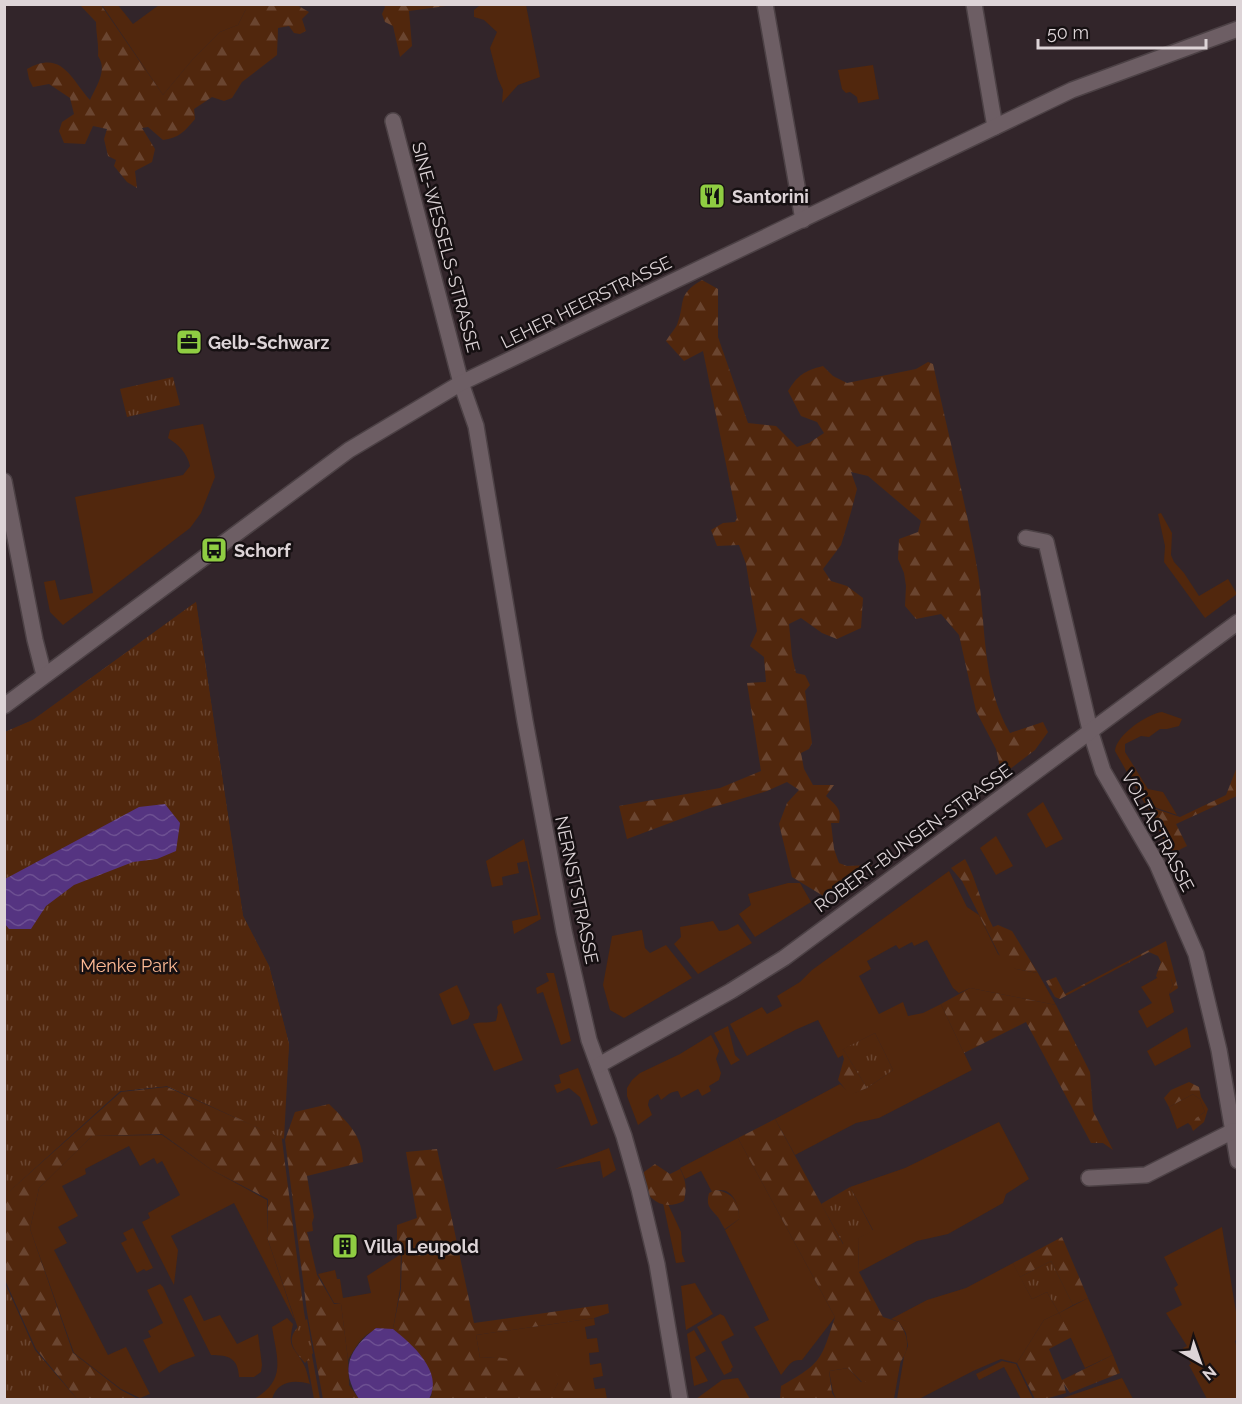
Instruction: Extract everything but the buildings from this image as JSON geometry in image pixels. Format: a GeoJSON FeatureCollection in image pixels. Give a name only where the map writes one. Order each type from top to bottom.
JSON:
{"type":"FeatureCollection","features":[{"type":"Feature","properties":{"kind":"street"},"geometry":{"type":"LineString","coordinates":[[765,4],[803,220]]}},
{"type":"Feature","properties":{"kind":"street"},"geometry":{"type":"LineString","coordinates":[[974,4],[995,126]]}},
{"type":"Feature","properties":{"kind":"street","name":"LEHER HEERSTRASSE"},"geometry":{"type":"LineString","coordinates":[[4,706],[349,450],[461,383],[1072,90],[1238,28]]}},
{"type":"Feature","properties":{"kind":"street","name":"SINE-WESSELS-STRASSE"},"geometry":{"type":"LineString","coordinates":[[393,121],[461,383]]}},
{"type":"Feature","properties":{"kind":"street","name":"NERNSTSTRASSE"},"geometry":{"type":"LineString","coordinates":[[461,383],[476,426],[525,721],[564,931],[589,1040],[624,1136],[639,1189],[657,1264],[680,1400]]}},
{"type":"Feature","properties":{"kind":"street"},"geometry":{"type":"LineString","coordinates":[[4,481],[34,640],[44,675]]}},
{"type":"Feature","properties":{"kind":"street","name":"VOLTASTRASSE"},"geometry":{"type":"LineString","coordinates":[[1026,538],[1046,542],[1090,730],[1103,771],[1157,864],[1196,954],[1219,1050],[1238,1161]]}},
{"type":"Feature","properties":{"kind":"street","name":"ROBERT-BUNSEN-STRASSE"},"geometry":{"type":"LineString","coordinates":[[598,1065],[722,996],[784,958],[1238,622]]}},
{"type":"Feature","properties":{"kind":"street"},"geometry":{"type":"LineString","coordinates":[[1089,1178],[1146,1175],[1233,1131]]}},
{"type":"Feature","properties":{"kind":"green space"},"geometry":{"type":"Polygon","coordinates":[[[80,5],[101,5],[163,95],[193,59],[220,32],[238,25],[246,5],[297,5],[309,12],[302,19],[306,31],[300,34],[294,33],[289,26],[278,28],[277,55],[242,82],[232,98],[224,101],[212,97],[194,109],[195,119],[178,136],[163,140],[148,127],[142,128],[155,149],[152,162],[135,171],[137,188],[127,182],[114,166],[116,160],[108,156],[104,139],[107,129],[93,126],[85,144],[64,143],[59,131],[62,122],[74,114],[70,98],[49,84],[33,87],[29,79],[27,69],[49,62],[57,64],[71,76],[90,100],[100,78],[102,67],[98,56],[96,22],[80,5]]]}},
{"type":"Feature","properties":{"kind":"green space"},"geometry":{"type":"Polygon","coordinates":[[[102,5],[118,5],[133,24],[159,5],[246,5],[246,9],[238,25],[220,32],[193,59],[163,95],[102,5]]]}},
{"type":"Feature","properties":{"kind":"green space"},"geometry":{"type":"Polygon","coordinates":[[[384,5],[453,5],[409,11],[412,46],[400,57],[393,26],[385,22],[382,14],[384,5]]]}},
{"type":"Feature","properties":{"kind":"green space"},"geometry":{"type":"Polygon","coordinates":[[[526,5],[540,77],[518,85],[502,103],[503,90],[490,48],[497,32],[484,20],[474,17],[474,10],[479,6],[526,5]]]}},
{"type":"Feature","properties":{"kind":"green space"},"geometry":{"type":"Polygon","coordinates":[[[873,65],[879,99],[858,103],[857,97],[842,89],[838,70],[873,65]]]}},
{"type":"Feature","properties":{"kind":"green space"},"geometry":{"type":"Polygon","coordinates":[[[702,280],[718,289],[718,337],[748,423],[776,426],[797,447],[809,443],[824,433],[817,422],[801,416],[788,391],[802,374],[823,366],[833,376],[847,383],[916,369],[928,362],[933,364],[978,573],[986,655],[994,695],[1010,733],[1043,722],[1048,732],[1035,750],[1006,772],[1000,767],[996,749],[976,711],[959,635],[941,614],[916,619],[905,606],[906,586],[898,559],[899,539],[918,532],[921,521],[868,476],[851,472],[857,489],[851,512],[841,545],[823,569],[831,581],[847,586],[863,598],[861,628],[837,639],[822,633],[801,618],[789,624],[796,673],[805,675],[810,685],[805,691],[812,743],[809,749],[801,753],[804,769],[813,785],[834,785],[826,796],[840,814],[839,823],[831,823],[834,849],[839,863],[847,866],[872,865],[838,891],[825,897],[792,877],[779,824],[787,803],[799,790],[787,782],[627,839],[619,806],[720,788],[761,771],[747,683],[766,682],[764,657],[750,646],[757,631],[746,564],[739,545],[717,546],[711,530],[723,523],[735,522],[737,518],[703,351],[684,361],[666,341],[677,325],[685,295],[702,280]]]}},
{"type":"Feature","properties":{"kind":"green space"},"geometry":{"type":"Polygon","coordinates":[[[173,377],[180,405],[127,417],[120,389],[173,377]]]}},
{"type":"Feature","properties":{"kind":"green space"},"geometry":{"type":"Polygon","coordinates":[[[203,424],[215,477],[201,513],[190,528],[63,625],[50,612],[44,582],[55,580],[60,600],[93,593],[75,497],[183,475],[190,466],[182,450],[168,438],[170,430],[203,424]]]}},
{"type":"Feature","properties":{"kind":"green space"},"geometry":{"type":"Polygon","coordinates":[[[1161,513],[1172,533],[1171,555],[1174,562],[1199,596],[1228,579],[1237,594],[1205,618],[1164,562],[1165,546],[1158,514],[1161,513]]]}},
{"type":"Feature","properties":{"kind":"green space","name":"Menke Park"},"geometry":{"type":"Polygon","coordinates":[[[196,602],[243,916],[269,966],[289,1044],[282,1140],[304,1312],[320,1399],[314,1399],[305,1349],[267,1237],[268,1199],[212,1170],[162,1134],[92,1136],[39,1188],[30,1229],[73,1353],[121,1390],[138,1399],[78,1400],[36,1349],[5,1280],[4,1196],[121,1092],[167,1087],[267,1132],[167,1086],[120,1091],[5,1195],[5,732],[33,720],[196,602]]]}},
{"type":"Feature","properties":{"kind":"green space","name":"Menke Park"},"geometry":{"type":"Polygon","coordinates":[[[196,602],[243,916],[269,966],[289,1044],[284,1139],[167,1086],[120,1091],[5,1195],[5,732],[33,720],[196,602]]]}},
{"type":"Feature","properties":{"kind":"green space"},"geometry":{"type":"Polygon","coordinates":[[[1162,712],[1182,719],[1179,726],[1160,729],[1149,737],[1141,736],[1125,744],[1125,752],[1148,789],[1163,792],[1177,815],[1145,804],[1115,751],[1121,738],[1133,726],[1162,712]]]}},
{"type":"Feature","properties":{"kind":"green space"},"geometry":{"type":"Polygon","coordinates":[[[1237,767],[1237,796],[1176,824],[1187,846],[1171,854],[1147,806],[1180,817],[1226,795],[1237,767]]]}},
{"type":"Feature","properties":{"kind":"green space"},"geometry":{"type":"Polygon","coordinates":[[[1043,802],[1063,839],[1046,848],[1027,814],[1043,802]]]}},
{"type":"Feature","properties":{"kind":"green space"},"geometry":{"type":"Polygon","coordinates":[[[996,836],[1013,866],[996,875],[980,848],[996,836]]]}},
{"type":"Feature","properties":{"kind":"green space"},"geometry":{"type":"Polygon","coordinates":[[[524,839],[541,919],[514,934],[512,921],[538,915],[527,861],[517,863],[519,873],[502,877],[503,885],[492,887],[486,861],[524,839]]]}},
{"type":"Feature","properties":{"kind":"green space"},"geometry":{"type":"Polygon","coordinates":[[[965,859],[993,927],[998,925],[1012,931],[1038,973],[1016,969],[1003,962],[962,881],[951,868],[965,859]]]}},
{"type":"Feature","properties":{"kind":"green space"},"geometry":{"type":"Polygon","coordinates":[[[949,871],[967,907],[979,915],[998,954],[1016,969],[1038,973],[1056,1005],[970,988],[959,993],[953,988],[927,940],[914,946],[912,942],[899,949],[896,945],[867,961],[871,969],[859,976],[879,1014],[903,1002],[908,1016],[923,1013],[941,1004],[972,1070],[879,1118],[856,1123],[795,1155],[775,1119],[840,1084],[851,1094],[867,1088],[893,1070],[875,1033],[842,1050],[843,1055],[838,1058],[818,1020],[747,1056],[730,1024],[762,1007],[767,1014],[782,1006],[777,996],[800,982],[812,970],[949,871]]]}},
{"type":"Feature","properties":{"kind":"green space"},"geometry":{"type":"Polygon","coordinates":[[[788,883],[800,883],[811,902],[755,937],[739,914],[751,905],[748,894],[788,883]]]}},
{"type":"Feature","properties":{"kind":"green space"},"geometry":{"type":"Polygon","coordinates":[[[713,921],[719,931],[727,930],[738,924],[752,943],[698,974],[674,944],[681,937],[680,927],[713,921]]]}},
{"type":"Feature","properties":{"kind":"green space"},"geometry":{"type":"Polygon","coordinates":[[[642,930],[645,948],[650,953],[666,945],[692,978],[624,1018],[610,1010],[603,985],[612,936],[642,930]]]}},
{"type":"Feature","properties":{"kind":"green space"},"geometry":{"type":"Polygon","coordinates":[[[1166,941],[1178,988],[1169,994],[1173,985],[1171,979],[1158,979],[1156,976],[1161,962],[1158,956],[1149,952],[1060,999],[1055,997],[1046,981],[1056,977],[1065,994],[1166,941]]]}},
{"type":"Feature","properties":{"kind":"green space"},"geometry":{"type":"Polygon","coordinates":[[[546,973],[554,973],[571,1041],[561,1045],[543,992],[537,994],[536,988],[549,981],[546,973]]]}},
{"type":"Feature","properties":{"kind":"green space"},"geometry":{"type":"Polygon","coordinates":[[[1157,978],[1171,979],[1173,985],[1169,994],[1174,1012],[1147,1028],[1138,1011],[1152,1003],[1141,987],[1157,978]]]}},
{"type":"Feature","properties":{"kind":"green space"},"geometry":{"type":"Polygon","coordinates":[[[457,985],[470,1014],[468,1019],[452,1025],[439,994],[457,985]]]}},
{"type":"Feature","properties":{"kind":"green space"},"geometry":{"type":"Polygon","coordinates":[[[970,988],[1056,1005],[1090,1072],[1093,1111],[1113,1150],[1103,1143],[1091,1143],[1026,1022],[964,1053],[941,1004],[970,988]]]}},
{"type":"Feature","properties":{"kind":"green space"},"geometry":{"type":"Polygon","coordinates":[[[501,1003],[523,1060],[494,1071],[473,1024],[496,1021],[497,1007],[501,1003]]]}},
{"type":"Feature","properties":{"kind":"green space"},"geometry":{"type":"Polygon","coordinates":[[[728,1026],[735,1055],[740,1060],[731,1065],[714,1033],[728,1026]]]}},
{"type":"Feature","properties":{"kind":"green space"},"geometry":{"type":"Polygon","coordinates":[[[1187,1027],[1191,1047],[1155,1066],[1147,1051],[1187,1027]]]}},
{"type":"Feature","properties":{"kind":"green space"},"geometry":{"type":"Polygon","coordinates":[[[875,1033],[893,1070],[867,1088],[843,1049],[875,1033]]]}},
{"type":"Feature","properties":{"kind":"green space"},"geometry":{"type":"Polygon","coordinates":[[[711,1035],[719,1051],[716,1059],[721,1073],[719,1080],[709,1086],[711,1091],[702,1096],[698,1089],[681,1098],[678,1091],[675,1091],[661,1100],[658,1094],[649,1100],[648,1105],[652,1115],[638,1125],[627,1096],[627,1088],[632,1080],[640,1073],[680,1054],[711,1035]]]}},
{"type":"Feature","properties":{"kind":"green space"},"geometry":{"type":"Polygon","coordinates":[[[843,1049],[867,1088],[850,1095],[838,1080],[844,1059],[841,1050],[843,1049]]]}},
{"type":"Feature","properties":{"kind":"green space"},"geometry":{"type":"Polygon","coordinates":[[[578,1068],[598,1123],[591,1126],[580,1097],[569,1088],[557,1093],[554,1085],[561,1083],[559,1075],[578,1068]]]}},
{"type":"Feature","properties":{"kind":"green space"},"geometry":{"type":"Polygon","coordinates":[[[1189,1082],[1199,1087],[1201,1097],[1208,1109],[1204,1122],[1193,1131],[1191,1126],[1196,1118],[1205,1112],[1200,1099],[1193,1094],[1169,1107],[1164,1098],[1171,1090],[1189,1082]]]}},
{"type":"Feature","properties":{"kind":"green space"},"geometry":{"type":"Polygon","coordinates":[[[1193,1094],[1200,1099],[1205,1112],[1191,1126],[1188,1123],[1177,1129],[1169,1107],[1193,1094]]]}},
{"type":"Feature","properties":{"kind":"green space"},"geometry":{"type":"Polygon","coordinates":[[[329,1104],[357,1136],[363,1162],[307,1176],[314,1217],[313,1231],[307,1232],[317,1275],[334,1304],[341,1304],[349,1385],[359,1399],[323,1399],[307,1312],[285,1140],[295,1112],[329,1104]]]}},
{"type":"Feature","properties":{"kind":"green space"},"geometry":{"type":"Polygon","coordinates":[[[775,1119],[843,1244],[858,1238],[859,1272],[883,1317],[899,1322],[905,1332],[907,1344],[901,1361],[892,1373],[881,1380],[862,1382],[848,1368],[829,1371],[832,1393],[836,1399],[780,1399],[781,1386],[805,1372],[823,1352],[835,1317],[738,1138],[775,1119]]]}},
{"type":"Feature","properties":{"kind":"green space"},"geometry":{"type":"Polygon","coordinates":[[[999,1122],[1029,1179],[1006,1194],[1003,1203],[948,1234],[917,1241],[859,1272],[858,1238],[873,1230],[850,1187],[905,1168],[999,1122]]]}},
{"type":"Feature","properties":{"kind":"green space"},"geometry":{"type":"Polygon","coordinates":[[[162,1135],[212,1170],[267,1200],[267,1237],[295,1321],[234,1203],[171,1236],[178,1250],[174,1285],[142,1222],[150,1218],[148,1213],[180,1195],[162,1161],[157,1164],[154,1158],[140,1166],[129,1146],[85,1169],[86,1174],[62,1186],[78,1216],[58,1227],[67,1243],[54,1250],[108,1355],[126,1347],[150,1394],[140,1398],[121,1389],[74,1353],[30,1229],[39,1188],[92,1136],[162,1135]]]}},
{"type":"Feature","properties":{"kind":"green space"},"geometry":{"type":"Polygon","coordinates":[[[738,1138],[835,1317],[802,1360],[792,1362],[781,1375],[754,1327],[769,1320],[725,1230],[739,1219],[736,1201],[733,1196],[724,1191],[712,1192],[701,1171],[685,1179],[680,1168],[738,1138]]]}},
{"type":"Feature","properties":{"kind":"green space"},"geometry":{"type":"Polygon","coordinates":[[[609,1148],[616,1170],[603,1178],[600,1161],[555,1169],[609,1148]]]}},
{"type":"Feature","properties":{"kind":"green space"},"geometry":{"type":"Polygon","coordinates":[[[437,1149],[474,1323],[608,1304],[609,1313],[594,1318],[476,1335],[480,1358],[496,1357],[522,1361],[542,1377],[541,1389],[551,1396],[558,1383],[556,1367],[562,1362],[569,1369],[574,1382],[576,1396],[571,1399],[429,1399],[432,1395],[393,1329],[401,1289],[402,1253],[397,1245],[397,1225],[417,1218],[406,1152],[437,1149]]]}},
{"type":"Feature","properties":{"kind":"green space"},"geometry":{"type":"Polygon","coordinates":[[[655,1164],[670,1174],[680,1169],[685,1184],[684,1201],[669,1205],[663,1204],[652,1199],[648,1194],[641,1180],[644,1172],[655,1164]]]}},
{"type":"Feature","properties":{"kind":"green space"},"geometry":{"type":"Polygon","coordinates":[[[850,1187],[873,1231],[844,1245],[821,1204],[850,1187]]]}},
{"type":"Feature","properties":{"kind":"green space"},"geometry":{"type":"Polygon","coordinates":[[[716,1190],[731,1196],[738,1207],[739,1219],[725,1229],[708,1203],[709,1193],[716,1190]]]}},
{"type":"Feature","properties":{"kind":"green space"},"geometry":{"type":"Polygon","coordinates":[[[667,1202],[681,1232],[682,1254],[685,1262],[676,1263],[663,1203],[667,1202]]]}},
{"type":"Feature","properties":{"kind":"green space"},"geometry":{"type":"Polygon","coordinates":[[[1222,1227],[1237,1318],[1237,1339],[1235,1341],[1238,1353],[1237,1399],[1207,1399],[1189,1365],[1191,1364],[1183,1348],[1187,1346],[1166,1313],[1182,1305],[1174,1288],[1178,1285],[1164,1257],[1222,1227]]]}},
{"type":"Feature","properties":{"kind":"green space"},"geometry":{"type":"Polygon","coordinates":[[[133,1228],[153,1268],[137,1273],[121,1243],[127,1240],[123,1233],[133,1228]]]}},
{"type":"Feature","properties":{"kind":"green space"},"geometry":{"type":"Polygon","coordinates":[[[1062,1237],[1088,1298],[1073,1305],[1051,1261],[1020,1277],[1013,1263],[1062,1237]]]}},
{"type":"Feature","properties":{"kind":"green space"},"geometry":{"type":"Polygon","coordinates":[[[401,1254],[400,1289],[393,1329],[376,1330],[365,1336],[348,1360],[341,1304],[334,1303],[318,1274],[335,1270],[337,1279],[340,1279],[343,1298],[371,1293],[367,1276],[401,1254]]]}},
{"type":"Feature","properties":{"kind":"green space"},"geometry":{"type":"Polygon","coordinates":[[[1051,1261],[1073,1305],[1059,1313],[1047,1292],[1032,1299],[1020,1277],[1051,1261]]]}},
{"type":"Feature","properties":{"kind":"green space"},"geometry":{"type":"Polygon","coordinates":[[[1013,1263],[1032,1299],[1047,1292],[1059,1313],[1044,1320],[1017,1363],[1001,1359],[921,1398],[897,1399],[904,1356],[908,1346],[906,1333],[899,1322],[891,1319],[927,1300],[966,1288],[1013,1263]]]}},
{"type":"Feature","properties":{"kind":"green space"},"geometry":{"type":"Polygon","coordinates":[[[5,1283],[35,1350],[77,1399],[5,1399],[5,1283]]]}},
{"type":"Feature","properties":{"kind":"green space"},"geometry":{"type":"Polygon","coordinates":[[[695,1283],[713,1314],[686,1330],[681,1286],[695,1283]]]}},
{"type":"Feature","properties":{"kind":"green space"},"geometry":{"type":"Polygon","coordinates":[[[160,1284],[195,1356],[171,1365],[159,1373],[143,1340],[151,1337],[148,1331],[163,1323],[147,1290],[160,1284]]]}},
{"type":"Feature","properties":{"kind":"green space"},"geometry":{"type":"Polygon","coordinates":[[[191,1295],[204,1321],[220,1315],[237,1344],[258,1334],[261,1372],[254,1377],[239,1377],[237,1366],[231,1359],[211,1355],[183,1299],[191,1295]]]}},
{"type":"Feature","properties":{"kind":"green space"},"geometry":{"type":"Polygon","coordinates":[[[1088,1298],[1113,1355],[1085,1368],[1059,1313],[1088,1298]]]}},
{"type":"Feature","properties":{"kind":"green space"},"geometry":{"type":"Polygon","coordinates":[[[1059,1313],[1072,1337],[1049,1349],[1062,1380],[1113,1355],[1120,1373],[1070,1393],[1064,1384],[1066,1393],[1045,1399],[1035,1399],[1017,1363],[1044,1320],[1059,1313]]]}},
{"type":"Feature","properties":{"kind":"green space"},"geometry":{"type":"Polygon","coordinates":[[[720,1314],[724,1316],[734,1335],[721,1342],[733,1367],[732,1371],[724,1375],[697,1327],[720,1314]]]}},
{"type":"Feature","properties":{"kind":"green space"},"geometry":{"type":"Polygon","coordinates":[[[287,1318],[293,1324],[291,1343],[305,1367],[310,1384],[287,1383],[278,1388],[272,1399],[254,1399],[264,1392],[276,1376],[277,1359],[272,1327],[287,1318]]]}},
{"type":"Feature","properties":{"kind":"green space"},"geometry":{"type":"Polygon","coordinates":[[[594,1318],[595,1325],[585,1327],[587,1339],[597,1338],[599,1352],[589,1353],[590,1365],[601,1363],[603,1376],[593,1378],[595,1389],[605,1388],[607,1399],[571,1399],[576,1395],[558,1383],[551,1397],[496,1357],[480,1358],[476,1335],[594,1318]]]}},
{"type":"Feature","properties":{"kind":"green space"},"geometry":{"type":"Polygon","coordinates":[[[307,1319],[313,1353],[305,1363],[295,1351],[292,1336],[307,1319]]]}},
{"type":"Feature","properties":{"kind":"green space"},"geometry":{"type":"Polygon","coordinates":[[[694,1330],[706,1351],[695,1357],[708,1381],[694,1386],[687,1334],[694,1330]]]}},
{"type":"Feature","properties":{"kind":"green space"},"geometry":{"type":"Polygon","coordinates":[[[901,1359],[894,1399],[836,1399],[829,1371],[848,1368],[861,1382],[875,1381],[889,1374],[901,1359]]]}},
{"type":"Feature","properties":{"kind":"green space"},"geometry":{"type":"Polygon","coordinates":[[[1002,1361],[1016,1364],[1033,1399],[1021,1399],[1004,1367],[979,1380],[976,1374],[1002,1361]]]}},
{"type":"Feature","properties":{"kind":"green space"},"geometry":{"type":"Polygon","coordinates":[[[738,1378],[750,1399],[696,1399],[722,1380],[738,1378]]]}},
{"type":"Feature","properties":{"kind":"green space"},"geometry":{"type":"Polygon","coordinates":[[[1122,1378],[1133,1399],[1060,1399],[1122,1378]]]}},
{"type":"Feature","properties":{"kind":"water"},"geometry":{"type":"Polygon","coordinates":[[[165,804],[180,823],[176,851],[157,859],[133,862],[74,885],[46,906],[31,929],[9,929],[5,924],[5,879],[139,807],[165,804]]]}},
{"type":"Feature","properties":{"kind":"water"},"geometry":{"type":"Polygon","coordinates":[[[376,1328],[393,1329],[409,1342],[424,1360],[432,1379],[433,1389],[429,1399],[359,1399],[349,1378],[350,1360],[359,1344],[376,1328]]]}},
{"type":"Feature","properties":{"kind":"place","name":"Santorini"},"geometry":{"type":"Point","coordinates":[712,196]}},
{"type":"Feature","properties":{"kind":"place","name":"Gelb-Schwarz"},"geometry":{"type":"Point","coordinates":[189,342]}},
{"type":"Feature","properties":{"kind":"place","name":"Schorf"},"geometry":{"type":"Point","coordinates":[214,550]}},
{"type":"Feature","properties":{"kind":"place","name":"Villa Leupold"},"geometry":{"type":"Point","coordinates":[345,1246]}}]}
